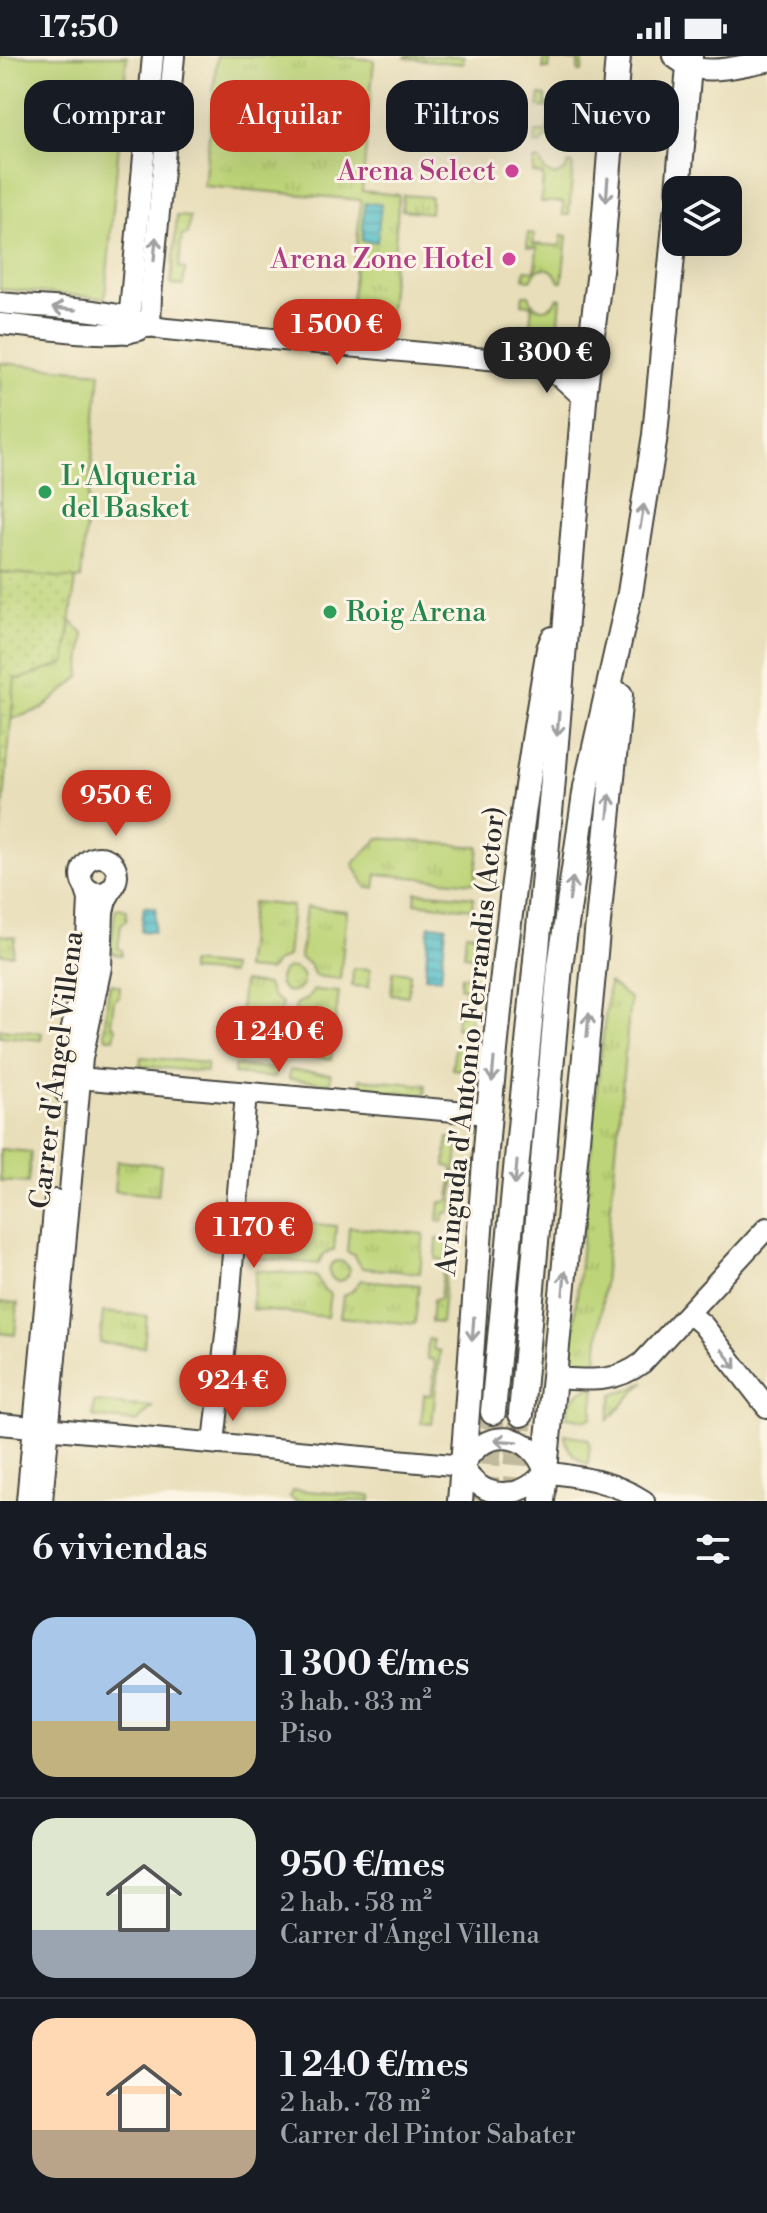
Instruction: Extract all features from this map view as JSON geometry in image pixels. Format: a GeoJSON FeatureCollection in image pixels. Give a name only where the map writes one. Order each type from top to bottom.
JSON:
{"type":"FeatureCollection","features":[{"type":"Feature","properties":{"kind":"main road","name":"Avinguda d'Antonio Ferrandis (Actor)"},"geometry":{"type":"LineString","coordinates":[[493,1412],[584,398],[602,251],[618,56]]}},
{"type":"Feature","properties":{"kind":"main road"},"geometry":{"type":"LineString","coordinates":[[679,176],[684,60]]}},
{"type":"Feature","properties":{"kind":"main road"},"geometry":{"type":"LineString","coordinates":[[542,1501],[630,593],[655,435],[672,256]]}},
{"type":"Feature","properties":{"kind":"main road","name":"Avinguda d'Antonio Ferrandis (Actor)"},"geometry":{"type":"LineString","coordinates":[[460,1501],[489,1114],[513,881],[549,649],[569,591]]}},
{"type":"Feature","properties":{"kind":"main road"},"geometry":{"type":"LineString","coordinates":[[521,1414],[560,966],[586,787],[630,593]]}},
{"type":"Feature","properties":{"kind":"street"},"geometry":{"type":"LineString","coordinates":[[128,325],[153,56]]}},
{"type":"Feature","properties":{"kind":"street"},"geometry":{"type":"LineString","coordinates":[[150,327],[174,56]]}},
{"type":"Feature","properties":{"kind":"street"},"geometry":{"type":"LineString","coordinates":[[684,60],[700,71],[767,61]]}},
{"type":"Feature","properties":{"kind":"street"},"geometry":{"type":"LineString","coordinates":[[0,303],[104,313],[128,325],[529,363],[561,377],[584,398]]}},
{"type":"Feature","properties":{"kind":"street"},"geometry":{"type":"LineString","coordinates":[[0,324],[102,333],[128,325]]}},
{"type":"Feature","properties":{"kind":"street"},"geometry":{"type":"LineString","coordinates":[[529,363],[563,355],[583,342],[592,331]]}},
{"type":"Feature","properties":{"kind":"street"},"geometry":{"type":"LineString","coordinates":[[98,856],[109,859],[116,866],[118,876],[108,891],[91,892],[85,887],[81,878],[82,867],[89,859],[98,856]]}},
{"type":"Feature","properties":{"kind":"street","name":"Carrer d'Ángel Villena"},"geometry":{"type":"LineString","coordinates":[[72,1078],[84,1044],[101,967],[103,912],[114,886]]}},
{"type":"Feature","properties":{"kind":"street","name":"Carrer d'Ángel Villena"},"geometry":{"type":"LineString","coordinates":[[42,1501],[42,1427],[72,1078],[69,1042],[86,963],[89,899],[85,887]]}},
{"type":"Feature","properties":{"kind":"street"},"geometry":{"type":"LineString","coordinates":[[72,1078],[489,1114]]}},
{"type":"Feature","properties":{"kind":"street"},"geometry":{"type":"LineString","coordinates":[[214,1443],[230,1304],[246,1093]]}},
{"type":"Feature","properties":{"kind":"street"},"geometry":{"type":"LineString","coordinates":[[554,1378],[602,1380],[630,1371],[642,1363],[767,1228]]}},
{"type":"Feature","properties":{"kind":"street"},"geometry":{"type":"LineString","coordinates":[[689,1313],[703,1325],[767,1407]]}},
{"type":"Feature","properties":{"kind":"street"},"geometry":{"type":"LineString","coordinates":[[0,1424],[463,1466]]}},
{"type":"Feature","properties":{"kind":"street","name":"Carrer d'Ángel Villena"},"geometry":{"type":"LineString","coordinates":[[27,1501],[42,1427]]}},
{"type":"Feature","properties":{"kind":"street"},"geometry":{"type":"LineString","coordinates":[[463,1466],[474,1450],[501,1438],[529,1447],[545,1472]]}},
{"type":"Feature","properties":{"kind":"street"},"geometry":{"type":"LineString","coordinates":[[463,1466],[475,1485],[496,1495],[507,1496],[529,1489],[545,1472]]}},
{"type":"Feature","properties":{"kind":"street"},"geometry":{"type":"LineString","coordinates":[[545,1472],[592,1478],[614,1485],[644,1501]]}},
{"type":"Feature","properties":{"kind":"green space"},"geometry":{"type":"Polygon","coordinates":[[[0,56],[127,56],[125,80],[24,80],[24,152],[118,152],[105,298],[0,289],[0,56]]]}},
{"type":"Feature","properties":{"kind":"green space"},"geometry":{"type":"Polygon","coordinates":[[[217,56],[332,56],[374,60],[370,104],[370,80],[215,80],[217,56]]]}},
{"type":"Feature","properties":{"kind":"green space"},"geometry":{"type":"Polygon","coordinates":[[[406,56],[464,56],[463,64],[406,56]]]}},
{"type":"Feature","properties":{"kind":"green space"},"geometry":{"type":"Polygon","coordinates":[[[544,56],[583,56],[582,72],[578,72],[578,61],[550,59],[549,69],[543,69],[544,56]]]}},
{"type":"Feature","properties":{"kind":"green space"},"geometry":{"type":"Polygon","coordinates":[[[540,95],[544,96],[544,108],[538,107],[540,95]]]}},
{"type":"Feature","properties":{"kind":"green space"},"geometry":{"type":"Polygon","coordinates":[[[210,126],[210,152],[366,152],[362,191],[399,195],[388,324],[374,323],[375,309],[351,306],[361,200],[204,186],[210,126]]]}},
{"type":"Feature","properties":{"kind":"green space"},"geometry":{"type":"Polygon","coordinates":[[[536,132],[544,132],[541,145],[535,145],[536,132]]]}},
{"type":"Feature","properties":{"kind":"green space"},"geometry":{"type":"Polygon","coordinates":[[[534,160],[540,161],[545,171],[555,176],[565,171],[569,163],[573,164],[569,215],[563,215],[563,202],[541,202],[543,175],[533,173],[534,160]]]}},
{"type":"Feature","properties":{"kind":"green space"},"geometry":{"type":"Polygon","coordinates":[[[403,195],[431,197],[430,213],[402,210],[403,195]]]}},
{"type":"Feature","properties":{"kind":"green space"},"geometry":{"type":"Polygon","coordinates":[[[177,216],[190,217],[188,235],[182,235],[179,268],[185,269],[183,286],[171,285],[177,216]]]}},
{"type":"Feature","properties":{"kind":"green space"},"geometry":{"type":"Polygon","coordinates":[[[528,233],[534,234],[533,244],[560,246],[562,235],[567,236],[562,282],[547,269],[536,271],[531,280],[524,279],[525,270],[535,271],[537,248],[527,247],[528,233]]]}},
{"type":"Feature","properties":{"kind":"green space"},"geometry":{"type":"Polygon","coordinates":[[[523,295],[529,295],[531,301],[542,309],[561,298],[558,334],[520,331],[520,325],[530,325],[532,305],[522,304],[523,295]]]}},
{"type":"Feature","properties":{"kind":"green space","name":"L'Alqueria del Basket"},"geometry":{"type":"Polygon","coordinates":[[[0,363],[100,372],[81,579],[0,572],[0,363]]]}},
{"type":"Feature","properties":{"kind":"green space"},"geometry":{"type":"Polygon","coordinates":[[[0,572],[76,578],[65,663],[21,679],[15,678],[0,845],[0,572]]]}},
{"type":"Feature","properties":{"kind":"green space"},"geometry":{"type":"Polygon","coordinates":[[[71,621],[84,635],[80,677],[42,709],[6,721],[7,675],[21,678],[65,663],[71,621]]]}},
{"type":"Feature","properties":{"kind":"green space"},"geometry":{"type":"Polygon","coordinates":[[[379,838],[479,847],[475,883],[377,874],[375,888],[367,888],[353,864],[379,838]]]}},
{"type":"Feature","properties":{"kind":"green space"},"geometry":{"type":"Polygon","coordinates":[[[416,892],[474,897],[472,909],[415,903],[416,892]]]}},
{"type":"Feature","properties":{"kind":"green space"},"geometry":{"type":"Polygon","coordinates":[[[252,902],[292,906],[287,957],[276,962],[269,971],[244,969],[252,902]]]}},
{"type":"Feature","properties":{"kind":"green space"},"geometry":{"type":"Polygon","coordinates":[[[306,907],[347,911],[340,979],[315,976],[310,965],[300,958],[306,907]]]}},
{"type":"Feature","properties":{"kind":"green space"},"geometry":{"type":"Polygon","coordinates":[[[115,910],[127,910],[126,921],[121,924],[118,948],[122,950],[122,955],[114,954],[111,950],[115,910]]]}},
{"type":"Feature","properties":{"kind":"green space"},"geometry":{"type":"Polygon","coordinates":[[[466,933],[478,934],[476,956],[464,955],[466,933]]]}},
{"type":"Feature","properties":{"kind":"green space"},"geometry":{"type":"Polygon","coordinates":[[[0,935],[15,937],[13,955],[0,954],[0,935]]]}},
{"type":"Feature","properties":{"kind":"green space"},"geometry":{"type":"Polygon","coordinates":[[[190,963],[231,967],[230,974],[190,971],[190,963]]]}},
{"type":"Feature","properties":{"kind":"green space"},"geometry":{"type":"Polygon","coordinates":[[[291,968],[302,975],[303,980],[296,991],[291,992],[280,985],[279,980],[286,969],[291,968]]]}},
{"type":"Feature","properties":{"kind":"green space"},"geometry":{"type":"Polygon","coordinates":[[[353,968],[370,969],[369,987],[352,986],[353,968]]]}},
{"type":"Feature","properties":{"kind":"green space"},"geometry":{"type":"Polygon","coordinates":[[[393,971],[410,973],[408,996],[391,994],[393,971]]]}},
{"type":"Feature","properties":{"kind":"green space"},"geometry":{"type":"Polygon","coordinates":[[[461,976],[474,977],[469,1029],[456,1028],[457,1014],[462,1014],[465,989],[460,987],[461,976]]]}},
{"type":"Feature","properties":{"kind":"green space"},"geometry":{"type":"Polygon","coordinates":[[[243,982],[267,985],[272,996],[282,1003],[277,1053],[236,1050],[243,982]]]}},
{"type":"Feature","properties":{"kind":"green space"},"geometry":{"type":"Polygon","coordinates":[[[609,983],[630,999],[596,1369],[578,1367],[571,1357],[609,983]]]}},
{"type":"Feature","properties":{"kind":"green space"},"geometry":{"type":"Polygon","coordinates":[[[111,984],[120,986],[119,997],[114,1000],[111,1023],[116,1028],[114,1038],[107,1038],[104,1033],[111,984]]]}},
{"type":"Feature","properties":{"kind":"green space"},"geometry":{"type":"Polygon","coordinates":[[[314,990],[339,992],[331,1059],[290,1055],[296,1004],[307,999],[314,990]]]}},
{"type":"Feature","properties":{"kind":"green space"},"geometry":{"type":"Polygon","coordinates":[[[0,1029],[42,1033],[41,1040],[0,1036],[0,1029]]]}},
{"type":"Feature","properties":{"kind":"green space"},"geometry":{"type":"Polygon","coordinates":[[[455,1047],[467,1048],[465,1070],[452,1069],[455,1047]]]}},
{"type":"Feature","properties":{"kind":"green space"},"geometry":{"type":"Polygon","coordinates":[[[141,1057],[207,1063],[206,1072],[140,1066],[141,1057]]]}},
{"type":"Feature","properties":{"kind":"green space"},"geometry":{"type":"Polygon","coordinates":[[[234,1065],[276,1069],[275,1078],[234,1074],[234,1065]]]}},
{"type":"Feature","properties":{"kind":"green space"},"geometry":{"type":"Polygon","coordinates":[[[290,1070],[331,1074],[330,1083],[289,1079],[290,1070]]]}},
{"type":"Feature","properties":{"kind":"green space"},"geometry":{"type":"Polygon","coordinates":[[[360,1079],[426,1085],[425,1095],[360,1089],[360,1079]]]}},
{"type":"Feature","properties":{"kind":"green space"},"geometry":{"type":"Polygon","coordinates":[[[448,1138],[459,1139],[451,1212],[445,1213],[442,1222],[438,1221],[440,1202],[450,1199],[453,1170],[445,1166],[448,1138]]]}},
{"type":"Feature","properties":{"kind":"green space"},"geometry":{"type":"Polygon","coordinates":[[[0,1149],[31,1152],[28,1183],[0,1181],[0,1149]]]}},
{"type":"Feature","properties":{"kind":"green space"},"geometry":{"type":"Polygon","coordinates":[[[117,1161],[161,1165],[158,1195],[114,1191],[117,1161]]]}},
{"type":"Feature","properties":{"kind":"green space"},"geometry":{"type":"Polygon","coordinates":[[[261,1219],[336,1226],[334,1250],[324,1255],[319,1264],[257,1258],[261,1219]]]}},
{"type":"Feature","properties":{"kind":"green space"},"geometry":{"type":"Polygon","coordinates":[[[349,1227],[424,1234],[420,1273],[362,1268],[354,1255],[347,1252],[349,1227]]]}},
{"type":"Feature","properties":{"kind":"green space"},"geometry":{"type":"Polygon","coordinates":[[[437,1239],[449,1240],[441,1323],[431,1322],[433,1300],[440,1297],[444,1263],[436,1259],[437,1239]]]}},
{"type":"Feature","properties":{"kind":"green space"},"geometry":{"type":"Polygon","coordinates":[[[339,1261],[346,1264],[349,1271],[346,1278],[339,1281],[332,1278],[329,1271],[332,1264],[339,1261]]]}},
{"type":"Feature","properties":{"kind":"green space"},"geometry":{"type":"Polygon","coordinates":[[[256,1270],[316,1276],[323,1289],[330,1294],[327,1317],[252,1309],[256,1270]]]}},
{"type":"Feature","properties":{"kind":"green space"},"geometry":{"type":"Polygon","coordinates":[[[361,1280],[419,1285],[415,1324],[340,1317],[343,1295],[351,1292],[361,1280]]]}},
{"type":"Feature","properties":{"kind":"green space"},"geometry":{"type":"Polygon","coordinates":[[[0,1302],[18,1303],[15,1335],[0,1333],[0,1302]]]}},
{"type":"Feature","properties":{"kind":"green space"},"geometry":{"type":"Polygon","coordinates":[[[103,1312],[147,1316],[144,1347],[100,1343],[103,1312]]]}},
{"type":"Feature","properties":{"kind":"green space"},"geometry":{"type":"Polygon","coordinates":[[[428,1339],[433,1340],[433,1349],[440,1351],[432,1424],[421,1423],[424,1395],[431,1395],[432,1392],[435,1363],[427,1359],[428,1339]]]}},
{"type":"Feature","properties":{"kind":"green space"},"geometry":{"type":"Polygon","coordinates":[[[645,1381],[608,1420],[613,1394],[630,1390],[645,1381]]]}},
{"type":"Feature","properties":{"kind":"green space"},"geometry":{"type":"Polygon","coordinates":[[[595,1387],[592,1417],[586,1420],[567,1417],[575,1397],[583,1390],[595,1387]]]}},
{"type":"Feature","properties":{"kind":"green space"},"geometry":{"type":"Polygon","coordinates":[[[94,1402],[152,1407],[137,1422],[93,1417],[94,1402]]]}},
{"type":"Feature","properties":{"kind":"green space"},"geometry":{"type":"Polygon","coordinates":[[[565,1434],[588,1439],[588,1464],[572,1452],[565,1434]]]}},
{"type":"Feature","properties":{"kind":"green space"},"geometry":{"type":"Polygon","coordinates":[[[294,1490],[371,1496],[371,1501],[296,1501],[289,1496],[294,1490]]]}},
{"type":"Feature","properties":{"kind":"water"},"geometry":{"type":"Polygon","coordinates":[[[365,203],[381,204],[377,242],[362,241],[365,203]]]}},
{"type":"Feature","properties":{"kind":"water"},"geometry":{"type":"Polygon","coordinates":[[[144,906],[156,908],[154,932],[141,931],[144,906]]]}},
{"type":"Feature","properties":{"kind":"water"},"geometry":{"type":"Polygon","coordinates":[[[429,925],[446,926],[441,978],[425,977],[429,925]]]}},
{"type":"Feature","properties":{"kind":"tunnel"},"geometry":{"type":"LineString","coordinates":[[485,1501],[493,1412]]}},
{"type":"Feature","properties":{"kind":"tunnel"},"geometry":{"type":"LineString","coordinates":[[513,1501],[521,1414]]}},
{"type":"Feature","properties":{"kind":"place","name":"Arena Select"},"geometry":{"type":"Point","coordinates":[512,171]}},
{"type":"Feature","properties":{"kind":"place","name":"Arena Zone Hotel"},"geometry":{"type":"Point","coordinates":[509,259]}},
{"type":"Feature","properties":{"kind":"place","name":"L'Alqueria del Basket"},"geometry":{"type":"Point","coordinates":[45,492]}},
{"type":"Feature","properties":{"kind":"place","name":"Roig Arena"},"geometry":{"type":"Point","coordinates":[330,612]}}]}
